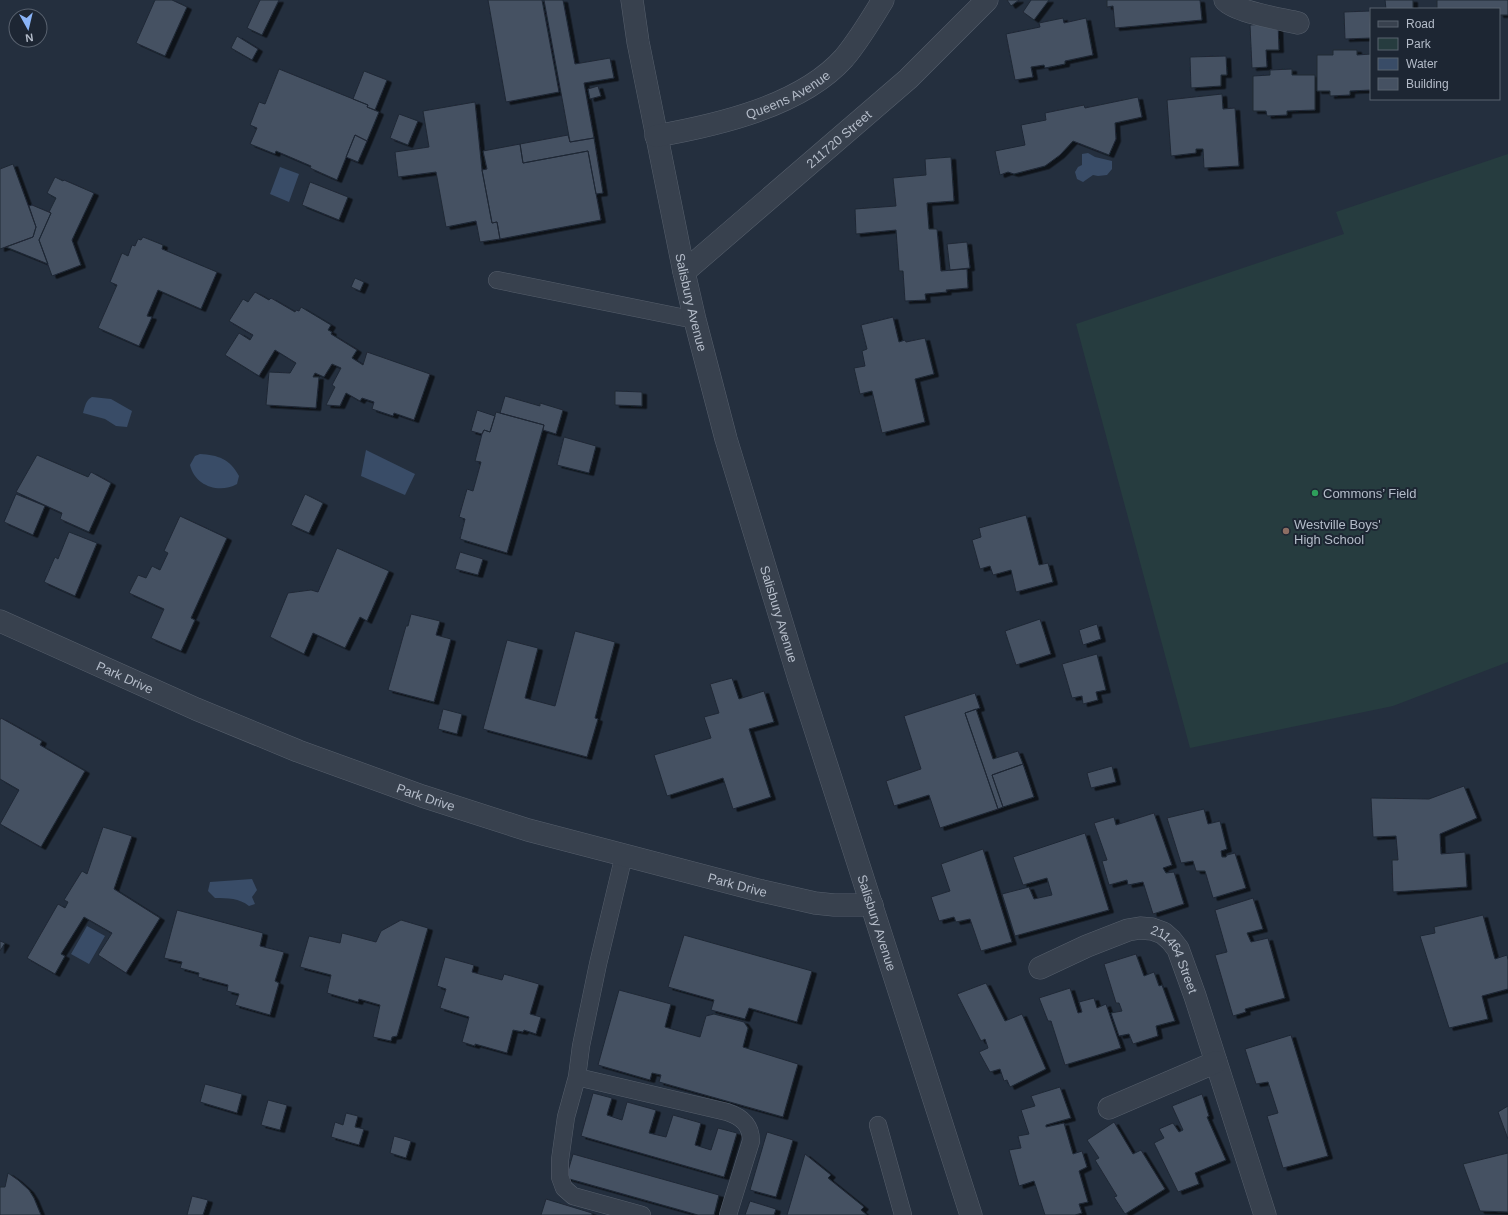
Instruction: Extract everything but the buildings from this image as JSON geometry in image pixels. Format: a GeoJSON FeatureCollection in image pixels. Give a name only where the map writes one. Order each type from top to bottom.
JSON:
{"type":"FeatureCollection","features":[{"type":"Feature","properties":{"kind":"street","name":"Salisbury Avenue"},"geometry":{"type":"LineString","coordinates":[[632,0],[638,42],[656,136],[694,320],[728,447],[799,679],[972,1215]]}},
{"type":"Feature","properties":{"kind":"street","name":"Queens Avenue"},"geometry":{"type":"LineString","coordinates":[[656,136],[693,130],[760,111],[796,94],[818,80],[843,58],[863,33],[883,0]]}},
{"type":"Feature","properties":{"kind":"street","name":"211720 Street"},"geometry":{"type":"LineString","coordinates":[[684,272],[908,79],[987,0]]}},
{"type":"Feature","properties":{"kind":"street"},"geometry":{"type":"LineString","coordinates":[[1225,0],[1230,5],[1245,10],[1298,23]]}},
{"type":"Feature","properties":{"kind":"street","name":"Park Drive"},"geometry":{"type":"LineString","coordinates":[[0,621],[196,709],[298,751],[422,796],[513,825],[762,891],[815,903],[834,905],[872,905]]}},
{"type":"Feature","properties":{"kind":"street","name":"211464 Street"},"geometry":{"type":"LineString","coordinates":[[1040,968],[1087,946],[1128,930],[1140,928],[1152,930],[1163,933],[1171,940],[1178,949],[1195,996],[1265,1215]]}},
{"type":"Feature","properties":{"kind":"street"},"geometry":{"type":"LineString","coordinates":[[1110,1108],[1216,1062]]}},
{"type":"Feature","properties":{"kind":"lane"},"geometry":{"type":"LineString","coordinates":[[497,280],[694,320]]}},
{"type":"Feature","properties":{"kind":"lane"},"geometry":{"type":"LineString","coordinates":[[624,855],[595,979],[581,1046],[577,1077],[566,1117],[560,1168],[563,1186],[568,1193],[579,1199],[642,1215]]}},
{"type":"Feature","properties":{"kind":"lane"},"geometry":{"type":"LineString","coordinates":[[577,1077],[735,1114],[745,1122],[750,1131],[751,1141],[728,1215]]}},
{"type":"Feature","properties":{"kind":"lane"},"geometry":{"type":"LineString","coordinates":[[878,1125],[904,1215]]}},
{"type":"Feature","properties":{"kind":"green space","name":"Commons’ Field"},"geometry":{"type":"Polygon","coordinates":[[[1508,154],[1508,662],[1393,706],[1190,748],[1076,324],[1344,234],[1336,212],[1508,154]]]}},
{"type":"Feature","properties":{"kind":"water"},"geometry":{"type":"Polygon","coordinates":[[[1088,153],[1095,157],[1112,161],[1112,169],[1107,175],[1093,175],[1083,182],[1077,179],[1075,172],[1078,167],[1082,165],[1082,154],[1088,153]]]}},
{"type":"Feature","properties":{"kind":"water"},"geometry":{"type":"Polygon","coordinates":[[[280,167],[299,174],[289,202],[270,194],[280,167]]]}},
{"type":"Feature","properties":{"kind":"water"},"geometry":{"type":"Polygon","coordinates":[[[92,397],[111,399],[132,411],[127,427],[116,426],[105,419],[83,413],[87,402],[92,397]]]}},
{"type":"Feature","properties":{"kind":"water"},"geometry":{"type":"Polygon","coordinates":[[[366,450],[415,474],[405,495],[361,476],[366,450]]]}},
{"type":"Feature","properties":{"kind":"water"},"geometry":{"type":"Polygon","coordinates":[[[200,454],[218,457],[232,466],[239,476],[237,484],[230,487],[216,488],[202,483],[193,472],[190,465],[195,456],[200,454]]]}},
{"type":"Feature","properties":{"kind":"water"},"geometry":{"type":"Polygon","coordinates":[[[252,879],[257,890],[252,897],[255,904],[249,906],[245,903],[229,898],[215,898],[208,891],[210,882],[252,879]]]}},
{"type":"Feature","properties":{"kind":"water"},"geometry":{"type":"Polygon","coordinates":[[[87,926],[105,936],[89,964],[71,954],[87,926]]]}},
{"type":"Feature","properties":{"kind":"place","name":"Commons’ Field"},"geometry":{"type":"Point","coordinates":[1315,493]}},
{"type":"Feature","properties":{"kind":"place","name":"Westville Boys' High School"},"geometry":{"type":"Point","coordinates":[1286,531]}}]}
